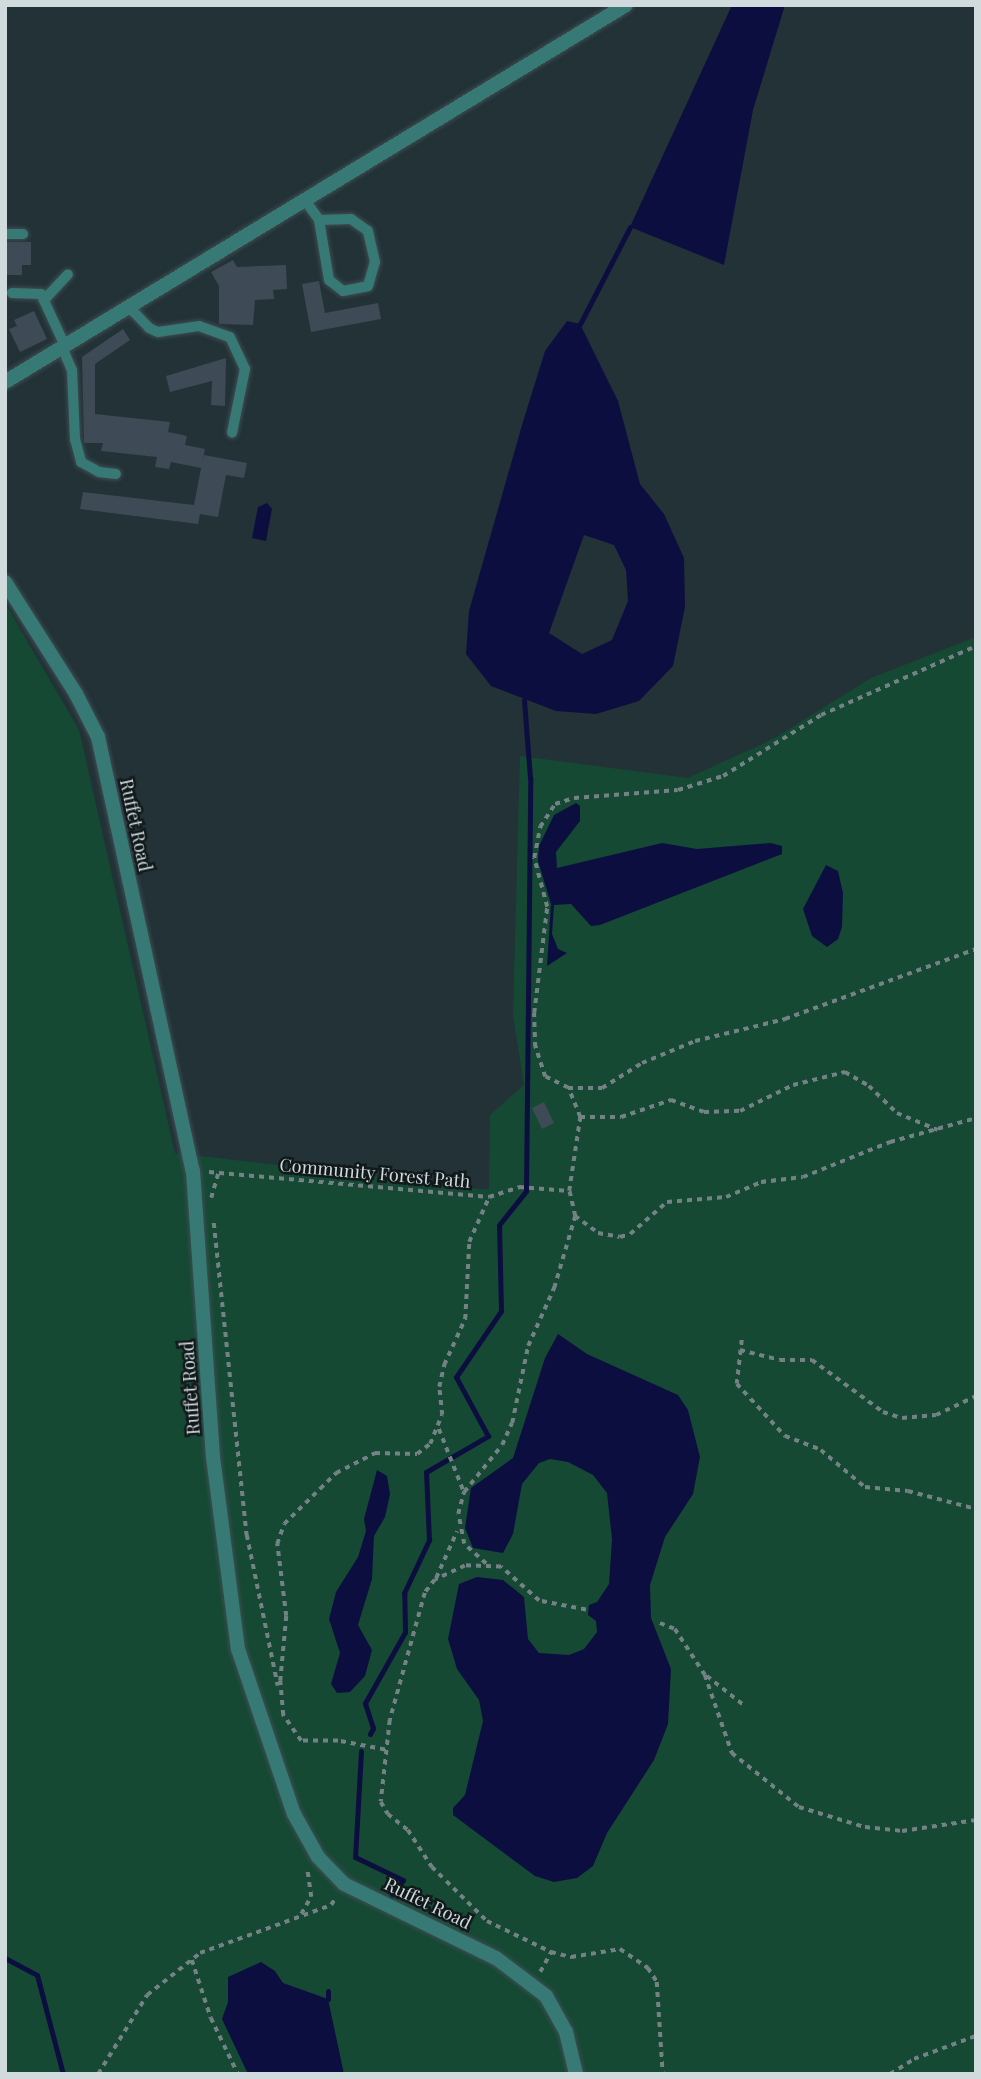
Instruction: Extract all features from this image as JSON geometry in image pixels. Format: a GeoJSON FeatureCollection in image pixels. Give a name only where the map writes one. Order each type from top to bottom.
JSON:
{"type":"FeatureCollection","features":[{"type":"Feature","properties":{"kind":"street"},"geometry":{"type":"LineString","coordinates":[[5,382],[625,5]]}},
{"type":"Feature","properties":{"kind":"street","name":"Ruffet Road"},"geometry":{"type":"LineString","coordinates":[[5,582],[76,694],[97,737],[193,1171],[213,1457],[238,1649],[294,1814],[318,1857],[344,1884],[496,1958],[545,1996],[566,2032],[576,2074]]}},
{"type":"Feature","properties":{"kind":"lane"},"geometry":{"type":"LineString","coordinates":[[304,199],[320,219],[329,281],[343,291],[360,291],[374,273],[368,232],[351,219],[320,219]]}},
{"type":"Feature","properties":{"kind":"lane"},"geometry":{"type":"LineString","coordinates":[[5,234],[23,234]]}},
{"type":"Feature","properties":{"kind":"lane"},"geometry":{"type":"LineString","coordinates":[[44,300],[68,274]]}},
{"type":"Feature","properties":{"kind":"lane"},"geometry":{"type":"LineString","coordinates":[[12,293],[41,294],[72,370],[75,439],[81,462],[99,472],[116,474]]}},
{"type":"Feature","properties":{"kind":"lane"},"geometry":{"type":"LineString","coordinates":[[129,306],[149,328],[158,332],[199,326],[230,337],[245,369],[232,433]]}},
{"type":"Feature","properties":{"kind":"path"},"geometry":{"type":"LineString","coordinates":[[976,646],[821,715],[723,776],[678,790],[574,797],[555,804],[540,827],[534,858],[547,907],[534,1013],[535,1047],[545,1077],[568,1088],[602,1088],[642,1063],[695,1041],[785,1019],[976,949]]}},
{"type":"Feature","properties":{"kind":"path"},"geometry":{"type":"LineString","coordinates":[[580,1117],[621,1117],[671,1100],[704,1112],[740,1111],[793,1085],[845,1072],[869,1086],[897,1113],[938,1130]]}},
{"type":"Feature","properties":{"kind":"path"},"geometry":{"type":"LineString","coordinates":[[568,1088],[580,1117],[569,1191],[575,1216],[554,1288],[528,1346],[512,1423],[502,1445],[464,1492],[457,1530],[435,1580],[425,1593],[385,1750],[382,1802],[388,1814],[408,1830],[432,1867],[486,1921],[551,1952],[571,1957],[620,1949],[648,1968],[657,1982],[663,2074]]}},
{"type":"Feature","properties":{"kind":"path"},"geometry":{"type":"LineString","coordinates":[[575,1216],[598,1233],[620,1237],[630,1234],[667,1202],[726,1197],[761,1182],[831,1169],[869,1149],[976,1118]]}},
{"type":"Feature","properties":{"kind":"path","name":"Community Forest Path"},"geometry":{"type":"LineString","coordinates":[[282,1698],[247,1535],[229,1329],[211,1199],[218,1173],[489,1197],[519,1188],[569,1191]]}},
{"type":"Feature","properties":{"kind":"path"},"geometry":{"type":"LineString","coordinates":[[464,1492],[439,1429],[439,1387],[465,1319],[469,1242],[489,1197]]}},
{"type":"Feature","properties":{"kind":"path"},"geometry":{"type":"LineString","coordinates":[[742,1340],[737,1384],[785,1436],[821,1450],[864,1487],[908,1491],[976,1509]]}},
{"type":"Feature","properties":{"kind":"path"},"geometry":{"type":"LineString","coordinates":[[740,1350],[779,1360],[813,1360],[883,1412],[902,1418],[936,1415],[976,1396]]}},
{"type":"Feature","properties":{"kind":"path"},"geometry":{"type":"LineString","coordinates":[[385,1750],[338,1741],[301,1741],[283,1715],[286,1616],[277,1545],[284,1524],[336,1473],[375,1453],[416,1454],[430,1444],[439,1429]]}},
{"type":"Feature","properties":{"kind":"path"},"geometry":{"type":"LineString","coordinates":[[457,1530],[472,1555],[486,1564]]}},
{"type":"Feature","properties":{"kind":"path"},"geometry":{"type":"LineString","coordinates":[[435,1580],[465,1566],[486,1564],[501,1567],[539,1601],[586,1611]]}},
{"type":"Feature","properties":{"kind":"path"},"geometry":{"type":"LineString","coordinates":[[660,1623],[675,1629],[705,1675],[732,1753],[799,1807],[865,1828],[902,1831],[976,1820]]}},
{"type":"Feature","properties":{"kind":"path"},"geometry":{"type":"LineString","coordinates":[[705,1675],[745,1706]]}},
{"type":"Feature","properties":{"kind":"path"},"geometry":{"type":"LineString","coordinates":[[98,2074],[147,1994],[200,1953],[331,1905],[344,1884]]}},
{"type":"Feature","properties":{"kind":"path"},"geometry":{"type":"LineString","coordinates":[[532,1986],[551,1952]]}},
{"type":"Feature","properties":{"kind":"path"},"geometry":{"type":"LineString","coordinates":[[192,1960],[211,2018],[238,2074]]}},
{"type":"Feature","properties":{"kind":"path"},"geometry":{"type":"LineString","coordinates":[[890,2074],[914,2059],[976,2036]]}},
{"type":"Feature","properties":{"kind":"green space"},"geometry":{"type":"Polygon","coordinates":[[[5,603],[79,730],[175,1153],[489,1190],[490,1115],[524,1085],[513,1015],[520,756],[688,778],[773,739],[871,678],[976,637],[976,2074],[5,2074],[5,603]]]}},
{"type":"Feature","properties":{"kind":"shaded area"},"geometry":{"type":"Polygon","coordinates":[[[732,5],[785,5],[753,110],[724,265],[630,227],[732,5]]]}},
{"type":"Feature","properties":{"kind":"shaded area"},"geometry":{"type":"Polygon","coordinates":[[[567,321],[580,324],[618,401],[640,484],[664,514],[684,558],[685,607],[673,666],[639,701],[596,714],[556,711],[491,686],[466,654],[469,611],[545,351],[567,321]],[[584,535],[549,633],[582,654],[612,640],[628,601],[626,570],[614,545],[584,535]]]}},
{"type":"Feature","properties":{"kind":"shaded area"},"geometry":{"type":"Polygon","coordinates":[[[267,503],[272,509],[266,541],[252,538],[258,507],[267,503]]]}},
{"type":"Feature","properties":{"kind":"shaded area"},"geometry":{"type":"Polygon","coordinates":[[[576,803],[580,806],[580,821],[556,852],[557,868],[662,843],[697,849],[771,843],[782,846],[782,854],[600,925],[591,926],[571,904],[554,905],[552,934],[558,949],[567,953],[547,966],[551,904],[538,861],[539,846],[554,815],[576,803]]]}},
{"type":"Feature","properties":{"kind":"shaded area"},"geometry":{"type":"Polygon","coordinates":[[[826,865],[838,871],[843,893],[842,927],[838,939],[827,947],[812,936],[803,909],[826,865]]]}},
{"type":"Feature","properties":{"kind":"shaded area"},"geometry":{"type":"Polygon","coordinates":[[[558,1334],[587,1354],[678,1395],[688,1410],[700,1457],[693,1494],[665,1537],[650,1585],[651,1618],[671,1669],[668,1724],[654,1760],[607,1833],[593,1866],[577,1878],[554,1882],[535,1876],[453,1815],[453,1808],[465,1795],[483,1721],[479,1700],[457,1669],[448,1639],[459,1584],[477,1577],[503,1580],[524,1597],[528,1639],[539,1653],[569,1655],[584,1649],[597,1632],[596,1621],[588,1615],[589,1605],[597,1602],[609,1584],[612,1539],[607,1493],[593,1475],[568,1462],[550,1459],[539,1463],[522,1484],[513,1534],[503,1553],[473,1548],[465,1528],[471,1488],[513,1458],[545,1358],[558,1334]]]}},
{"type":"Feature","properties":{"kind":"shaded area"},"geometry":{"type":"Polygon","coordinates":[[[377,1470],[387,1476],[390,1494],[385,1517],[374,1536],[372,1579],[358,1625],[372,1650],[365,1676],[350,1692],[337,1693],[331,1684],[340,1653],[329,1619],[336,1592],[358,1557],[366,1531],[364,1519],[377,1470]]]}},
{"type":"Feature","properties":{"kind":"shaded area"},"geometry":{"type":"Polygon","coordinates":[[[261,1962],[275,1971],[283,1983],[328,1999],[344,2074],[248,2074],[222,2019],[228,2002],[228,1977],[261,1962]]]}},
{"type":"Feature","properties":{"kind":"building"},"geometry":{"type":"Polygon","coordinates":[[[5,242],[31,242],[31,265],[22,265],[22,275],[5,275],[5,242]]]}},
{"type":"Feature","properties":{"kind":"building"},"geometry":{"type":"Polygon","coordinates":[[[233,260],[237,267],[286,265],[287,289],[273,290],[274,299],[255,300],[253,325],[219,324],[219,286],[211,272],[233,260]]]}},
{"type":"Feature","properties":{"kind":"building"},"geometry":{"type":"Polygon","coordinates":[[[319,281],[325,313],[378,303],[381,319],[311,332],[302,284],[319,281]]]}},
{"type":"Feature","properties":{"kind":"building"},"geometry":{"type":"Polygon","coordinates":[[[34,311],[47,339],[20,352],[9,329],[17,326],[14,320],[34,311]]]}},
{"type":"Feature","properties":{"kind":"building"},"geometry":{"type":"Polygon","coordinates":[[[123,329],[130,340],[95,364],[95,414],[170,422],[168,432],[187,436],[185,445],[205,449],[202,463],[204,455],[247,463],[244,478],[226,475],[218,517],[200,514],[198,524],[80,509],[83,492],[194,505],[201,468],[171,462],[169,469],[155,467],[157,457],[101,451],[103,443],[84,443],[82,357],[123,329]]]}},
{"type":"Feature","properties":{"kind":"building"},"geometry":{"type":"Polygon","coordinates":[[[226,358],[225,406],[211,405],[212,381],[170,392],[166,376],[226,358]]]}},
{"type":"Feature","properties":{"kind":"building"},"geometry":{"type":"Polygon","coordinates":[[[544,1102],[554,1123],[542,1129],[532,1108],[544,1102]]]}},
{"type":"Feature","properties":{"kind":"waterway"},"geometry":{"type":"LineString","coordinates":[[580,324],[630,227]]}},
{"type":"Feature","properties":{"kind":"waterway"},"geometry":{"type":"LineString","coordinates":[[370,1734],[373,1728],[365,1703],[405,1632],[404,1593],[429,1540],[426,1472],[488,1436],[456,1377],[501,1311],[499,1225],[526,1191],[530,778],[524,700]]}},
{"type":"Feature","properties":{"kind":"waterway"},"geometry":{"type":"LineString","coordinates":[[361,1751],[355,1857],[403,1880],[392,1895]]}},
{"type":"Feature","properties":{"kind":"waterway"},"geometry":{"type":"LineString","coordinates":[[5,1958],[37,1975],[63,2074]]}},
{"type":"Feature","properties":{"kind":"waterway"},"geometry":{"type":"LineString","coordinates":[[328,1991],[328,1999]]}}]}
